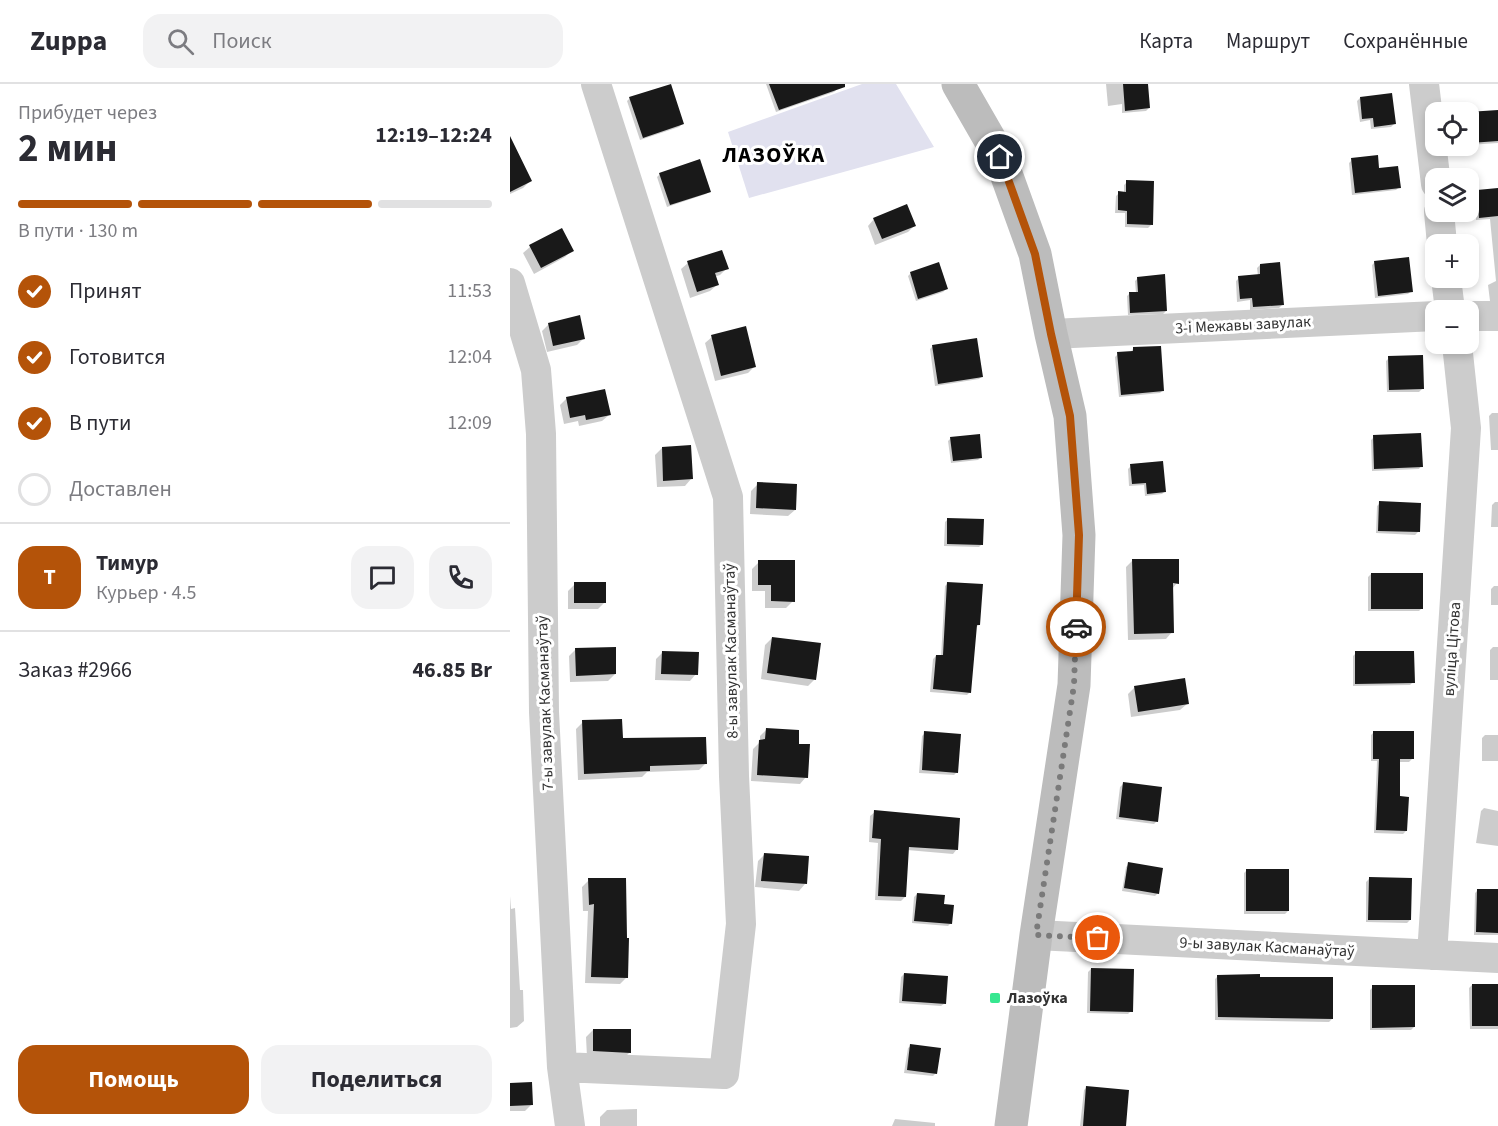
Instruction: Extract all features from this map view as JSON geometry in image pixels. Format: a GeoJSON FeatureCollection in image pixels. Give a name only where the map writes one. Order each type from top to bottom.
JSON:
{"type":"FeatureCollection","features":[{"type":"Feature","properties":{"kind":"main road"},"geometry":{"type":"LineString","coordinates":[[958,84],[1000,157],[1035,254],[1070,416],[1079,535],[1074,685],[1036,935],[1011,1126]]}},
{"type":"Feature","properties":{"kind":"street","name":"8-ы завулак Касманаўтаў"},"geometry":{"type":"LineString","coordinates":[[562,1067],[724,1074],[741,924],[734,776],[728,497],[596,84]]}},
{"type":"Feature","properties":{"kind":"street"},"geometry":{"type":"LineString","coordinates":[[1424,84],[1434,168]]}},
{"type":"Feature","properties":{"kind":"street","name":"7-ы завулак Касманаўтаў"},"geometry":{"type":"LineString","coordinates":[[510,283],[536,370],[541,434],[544,712],[562,1067],[570,1126]]}},
{"type":"Feature","properties":{"kind":"street"},"geometry":{"type":"LineString","coordinates":[[1479,316],[1498,316]]}},
{"type":"Feature","properties":{"kind":"street","name":"3-і Межавы завулак"},"geometry":{"type":"LineString","coordinates":[[1051,334],[1425,317]]}},
{"type":"Feature","properties":{"kind":"street","name":"вуліца Цітова"},"geometry":{"type":"LineString","coordinates":[[1432,955],[1466,428],[1458,354]]}},
{"type":"Feature","properties":{"kind":"street","name":"9-ы завулак Касманаўтаў"},"geometry":{"type":"LineString","coordinates":[[1036,935],[1498,958]]}},
{"type":"Feature","properties":{"kind":"shaded area"},"geometry":{"type":"Polygon","coordinates":[[[862,84],[896,84],[934,147],[749,198],[728,132],[862,84]]]}},
{"type":"Feature","properties":{"kind":"building"},"geometry":{"type":"Polygon","coordinates":[[[671,84],[684,124],[643,138],[629,97],[671,84]]]}},
{"type":"Feature","properties":{"kind":"building"},"geometry":{"type":"Polygon","coordinates":[[[769,84],[845,84],[845,87],[779,110],[769,84]]]}},
{"type":"Feature","properties":{"kind":"building"},"geometry":{"type":"Polygon","coordinates":[[[1123,84],[1148,84],[1150,108],[1125,111],[1123,84]]]}},
{"type":"Feature","properties":{"kind":"building"},"geometry":{"type":"Polygon","coordinates":[[[1392,93],[1396,124],[1374,127],[1373,118],[1362,119],[1360,97],[1392,93]]]}},
{"type":"Feature","properties":{"kind":"building"},"geometry":{"type":"Polygon","coordinates":[[[1498,110],[1498,141],[1479,142],[1479,111],[1498,110]]]}},
{"type":"Feature","properties":{"kind":"building"},"geometry":{"type":"Polygon","coordinates":[[[510,136],[532,181],[510,192],[510,136]]]}},
{"type":"Feature","properties":{"kind":"building"},"geometry":{"type":"Polygon","coordinates":[[[1378,155],[1379,168],[1398,166],[1401,188],[1355,193],[1351,158],[1378,155]]]}},
{"type":"Feature","properties":{"kind":"building"},"geometry":{"type":"Polygon","coordinates":[[[700,159],[711,192],[670,205],[659,173],[700,159]]]}},
{"type":"Feature","properties":{"kind":"building"},"geometry":{"type":"Polygon","coordinates":[[[1126,180],[1154,181],[1153,225],[1127,224],[1127,211],[1118,210],[1118,191],[1126,192],[1126,180]]]}},
{"type":"Feature","properties":{"kind":"building"},"geometry":{"type":"Polygon","coordinates":[[[1498,188],[1498,216],[1479,218],[1479,190],[1498,188]]]}},
{"type":"Feature","properties":{"kind":"building"},"geometry":{"type":"Polygon","coordinates":[[[907,204],[916,226],[882,239],[873,218],[907,204]]]}},
{"type":"Feature","properties":{"kind":"building"},"geometry":{"type":"Polygon","coordinates":[[[562,228],[574,251],[541,268],[529,245],[562,228]]]}},
{"type":"Feature","properties":{"kind":"building"},"geometry":{"type":"Polygon","coordinates":[[[722,250],[729,269],[715,273],[719,285],[697,292],[687,261],[722,250]]]}},
{"type":"Feature","properties":{"kind":"building"},"geometry":{"type":"Polygon","coordinates":[[[1409,257],[1413,292],[1378,296],[1374,261],[1409,257]]]}},
{"type":"Feature","properties":{"kind":"building"},"geometry":{"type":"Polygon","coordinates":[[[939,262],[948,289],[918,299],[910,272],[939,262]]]}},
{"type":"Feature","properties":{"kind":"building"},"geometry":{"type":"Polygon","coordinates":[[[1280,262],[1284,305],[1253,307],[1252,298],[1240,299],[1238,276],[1260,274],[1260,264],[1280,262]]]}},
{"type":"Feature","properties":{"kind":"building"},"geometry":{"type":"Polygon","coordinates":[[[1165,274],[1167,311],[1130,313],[1129,292],[1138,292],[1137,277],[1165,274]]]}},
{"type":"Feature","properties":{"kind":"building"},"geometry":{"type":"Polygon","coordinates":[[[580,315],[585,339],[553,346],[548,323],[580,315]]]}},
{"type":"Feature","properties":{"kind":"building"},"geometry":{"type":"Polygon","coordinates":[[[746,326],[756,367],[721,376],[711,335],[746,326]]]}},
{"type":"Feature","properties":{"kind":"building"},"geometry":{"type":"Polygon","coordinates":[[[977,338],[983,377],[938,384],[932,345],[977,338]]]}},
{"type":"Feature","properties":{"kind":"building"},"geometry":{"type":"Polygon","coordinates":[[[1161,346],[1164,391],[1121,395],[1117,352],[1133,351],[1133,347],[1161,346]]]}},
{"type":"Feature","properties":{"kind":"building"},"geometry":{"type":"Polygon","coordinates":[[[1423,355],[1424,389],[1389,390],[1388,356],[1423,355]]]}},
{"type":"Feature","properties":{"kind":"building"},"geometry":{"type":"Polygon","coordinates":[[[605,389],[611,415],[586,420],[585,415],[570,418],[566,397],[605,389]]]}},
{"type":"Feature","properties":{"kind":"building"},"geometry":{"type":"Polygon","coordinates":[[[1421,433],[1423,467],[1374,469],[1373,435],[1421,433]]]}},
{"type":"Feature","properties":{"kind":"building"},"geometry":{"type":"Polygon","coordinates":[[[980,434],[982,458],[953,461],[950,437],[980,434]]]}},
{"type":"Feature","properties":{"kind":"building"},"geometry":{"type":"Polygon","coordinates":[[[691,445],[693,479],[663,481],[662,447],[691,445]]]}},
{"type":"Feature","properties":{"kind":"building"},"geometry":{"type":"Polygon","coordinates":[[[1163,461],[1166,492],[1147,494],[1146,483],[1132,484],[1130,464],[1163,461]]]}},
{"type":"Feature","properties":{"kind":"building"},"geometry":{"type":"Polygon","coordinates":[[[757,482],[797,484],[796,510],[756,508],[757,482]]]}},
{"type":"Feature","properties":{"kind":"building"},"geometry":{"type":"Polygon","coordinates":[[[1379,501],[1421,503],[1420,532],[1378,531],[1379,501]]]}},
{"type":"Feature","properties":{"kind":"building"},"geometry":{"type":"Polygon","coordinates":[[[947,518],[984,519],[983,545],[947,544],[947,518]]]}},
{"type":"Feature","properties":{"kind":"building"},"geometry":{"type":"Polygon","coordinates":[[[1132,559],[1179,559],[1179,584],[1173,583],[1174,633],[1134,634],[1132,559]]]}},
{"type":"Feature","properties":{"kind":"building"},"geometry":{"type":"Polygon","coordinates":[[[758,560],[795,560],[795,602],[771,601],[771,585],[758,585],[758,560]]]}},
{"type":"Feature","properties":{"kind":"building"},"geometry":{"type":"Polygon","coordinates":[[[1371,573],[1423,573],[1423,609],[1371,609],[1371,573]]]}},
{"type":"Feature","properties":{"kind":"building"},"geometry":{"type":"Polygon","coordinates":[[[574,582],[606,582],[606,603],[574,603],[574,582]]]}},
{"type":"Feature","properties":{"kind":"building"},"geometry":{"type":"Polygon","coordinates":[[[947,582],[983,584],[971,693],[933,689],[936,655],[943,655],[947,582]]]}},
{"type":"Feature","properties":{"kind":"building"},"geometry":{"type":"Polygon","coordinates":[[[772,637],[821,643],[816,680],[767,673],[772,637]]]}},
{"type":"Feature","properties":{"kind":"building"},"geometry":{"type":"Polygon","coordinates":[[[616,647],[616,674],[576,676],[575,648],[616,647]]]}},
{"type":"Feature","properties":{"kind":"building"},"geometry":{"type":"Polygon","coordinates":[[[662,651],[699,652],[698,675],[661,674],[662,651]]]}},
{"type":"Feature","properties":{"kind":"building"},"geometry":{"type":"Polygon","coordinates":[[[1355,651],[1414,651],[1415,683],[1355,684],[1355,651]]]}},
{"type":"Feature","properties":{"kind":"building"},"geometry":{"type":"Polygon","coordinates":[[[1185,678],[1189,704],[1138,712],[1134,686],[1185,678]]]}},
{"type":"Feature","properties":{"kind":"building"},"geometry":{"type":"Polygon","coordinates":[[[622,719],[623,738],[706,737],[707,764],[650,766],[650,771],[584,774],[582,720],[622,719]]]}},
{"type":"Feature","properties":{"kind":"building"},"geometry":{"type":"Polygon","coordinates":[[[766,728],[799,730],[799,744],[810,744],[808,778],[757,775],[759,740],[765,739],[766,728]]]}},
{"type":"Feature","properties":{"kind":"building"},"geometry":{"type":"Polygon","coordinates":[[[924,731],[961,734],[958,773],[922,770],[924,731]]]}},
{"type":"Feature","properties":{"kind":"building"},"geometry":{"type":"Polygon","coordinates":[[[1373,731],[1414,731],[1414,759],[1400,759],[1400,796],[1409,797],[1407,831],[1376,830],[1379,759],[1373,759],[1373,731]]]}},
{"type":"Feature","properties":{"kind":"building"},"geometry":{"type":"Polygon","coordinates":[[[1123,782],[1162,787],[1158,822],[1119,817],[1123,782]]]}},
{"type":"Feature","properties":{"kind":"building"},"geometry":{"type":"Polygon","coordinates":[[[874,810],[960,818],[958,850],[909,847],[906,897],[878,896],[881,839],[872,838],[874,810]]]}},
{"type":"Feature","properties":{"kind":"building"},"geometry":{"type":"Polygon","coordinates":[[[764,853],[809,856],[807,884],[761,881],[764,853]]]}},
{"type":"Feature","properties":{"kind":"building"},"geometry":{"type":"Polygon","coordinates":[[[1128,862],[1163,868],[1159,894],[1124,888],[1128,862]]]}},
{"type":"Feature","properties":{"kind":"building"},"geometry":{"type":"Polygon","coordinates":[[[1246,869],[1289,869],[1289,911],[1246,911],[1246,869]]]}},
{"type":"Feature","properties":{"kind":"building"},"geometry":{"type":"Polygon","coordinates":[[[1369,877],[1412,878],[1411,920],[1368,920],[1369,877]]]}},
{"type":"Feature","properties":{"kind":"building"},"geometry":{"type":"Polygon","coordinates":[[[588,878],[626,878],[628,978],[591,977],[594,904],[589,905],[588,878]]]}},
{"type":"Feature","properties":{"kind":"building"},"geometry":{"type":"Polygon","coordinates":[[[1477,889],[1498,889],[1498,933],[1476,932],[1477,889]]]}},
{"type":"Feature","properties":{"kind":"building"},"geometry":{"type":"Polygon","coordinates":[[[917,893],[945,895],[944,904],[954,905],[952,924],[914,921],[917,893]]]}},
{"type":"Feature","properties":{"kind":"building"},"geometry":{"type":"Polygon","coordinates":[[[1091,968],[1134,969],[1133,1012],[1090,1011],[1091,968]]]}},
{"type":"Feature","properties":{"kind":"building"},"geometry":{"type":"Polygon","coordinates":[[[904,973],[948,976],[946,1004],[902,1001],[904,973]]]}},
{"type":"Feature","properties":{"kind":"building"},"geometry":{"type":"Polygon","coordinates":[[[1260,974],[1260,977],[1333,977],[1333,1019],[1218,1017],[1217,975],[1260,974]]]}},
{"type":"Feature","properties":{"kind":"building"},"geometry":{"type":"Polygon","coordinates":[[[1472,984],[1498,984],[1498,1026],[1472,1026],[1472,984]]]}},
{"type":"Feature","properties":{"kind":"building"},"geometry":{"type":"Polygon","coordinates":[[[1372,985],[1415,985],[1415,1027],[1372,1028],[1372,985]]]}},
{"type":"Feature","properties":{"kind":"building"},"geometry":{"type":"Polygon","coordinates":[[[593,1029],[631,1029],[631,1053],[593,1051],[593,1029]]]}},
{"type":"Feature","properties":{"kind":"building"},"geometry":{"type":"Polygon","coordinates":[[[910,1044],[941,1048],[937,1074],[907,1070],[910,1044]]]}},
{"type":"Feature","properties":{"kind":"building"},"geometry":{"type":"Polygon","coordinates":[[[532,1082],[533,1105],[510,1106],[510,1083],[532,1082]]]}},
{"type":"Feature","properties":{"kind":"building"},"geometry":{"type":"Polygon","coordinates":[[[1086,1086],[1129,1090],[1126,1126],[1083,1126],[1086,1086]]]}},
{"type":"Feature","properties":{"kind":"way so far"},"geometry":{"type":"LineString","coordinates":[[1076,627],[1074,685],[1036,935],[1098,938]]}},
{"type":"Feature","properties":{"kind":"place","name":"Лазоўка"},"geometry":{"type":"Point","coordinates":[995,998]}},
{"type":"Feature","properties":{"kind":"district","name":"ЛАЗОЎКА"},"geometry":{"type":"Point","coordinates":[774,155]}},
{"type":"Feature","properties":{"kind":"route"},"geometry":{"type":"LineString","coordinates":[[1000,157],[1035,254],[1070,416],[1079,535],[1076,627]]}}]}
